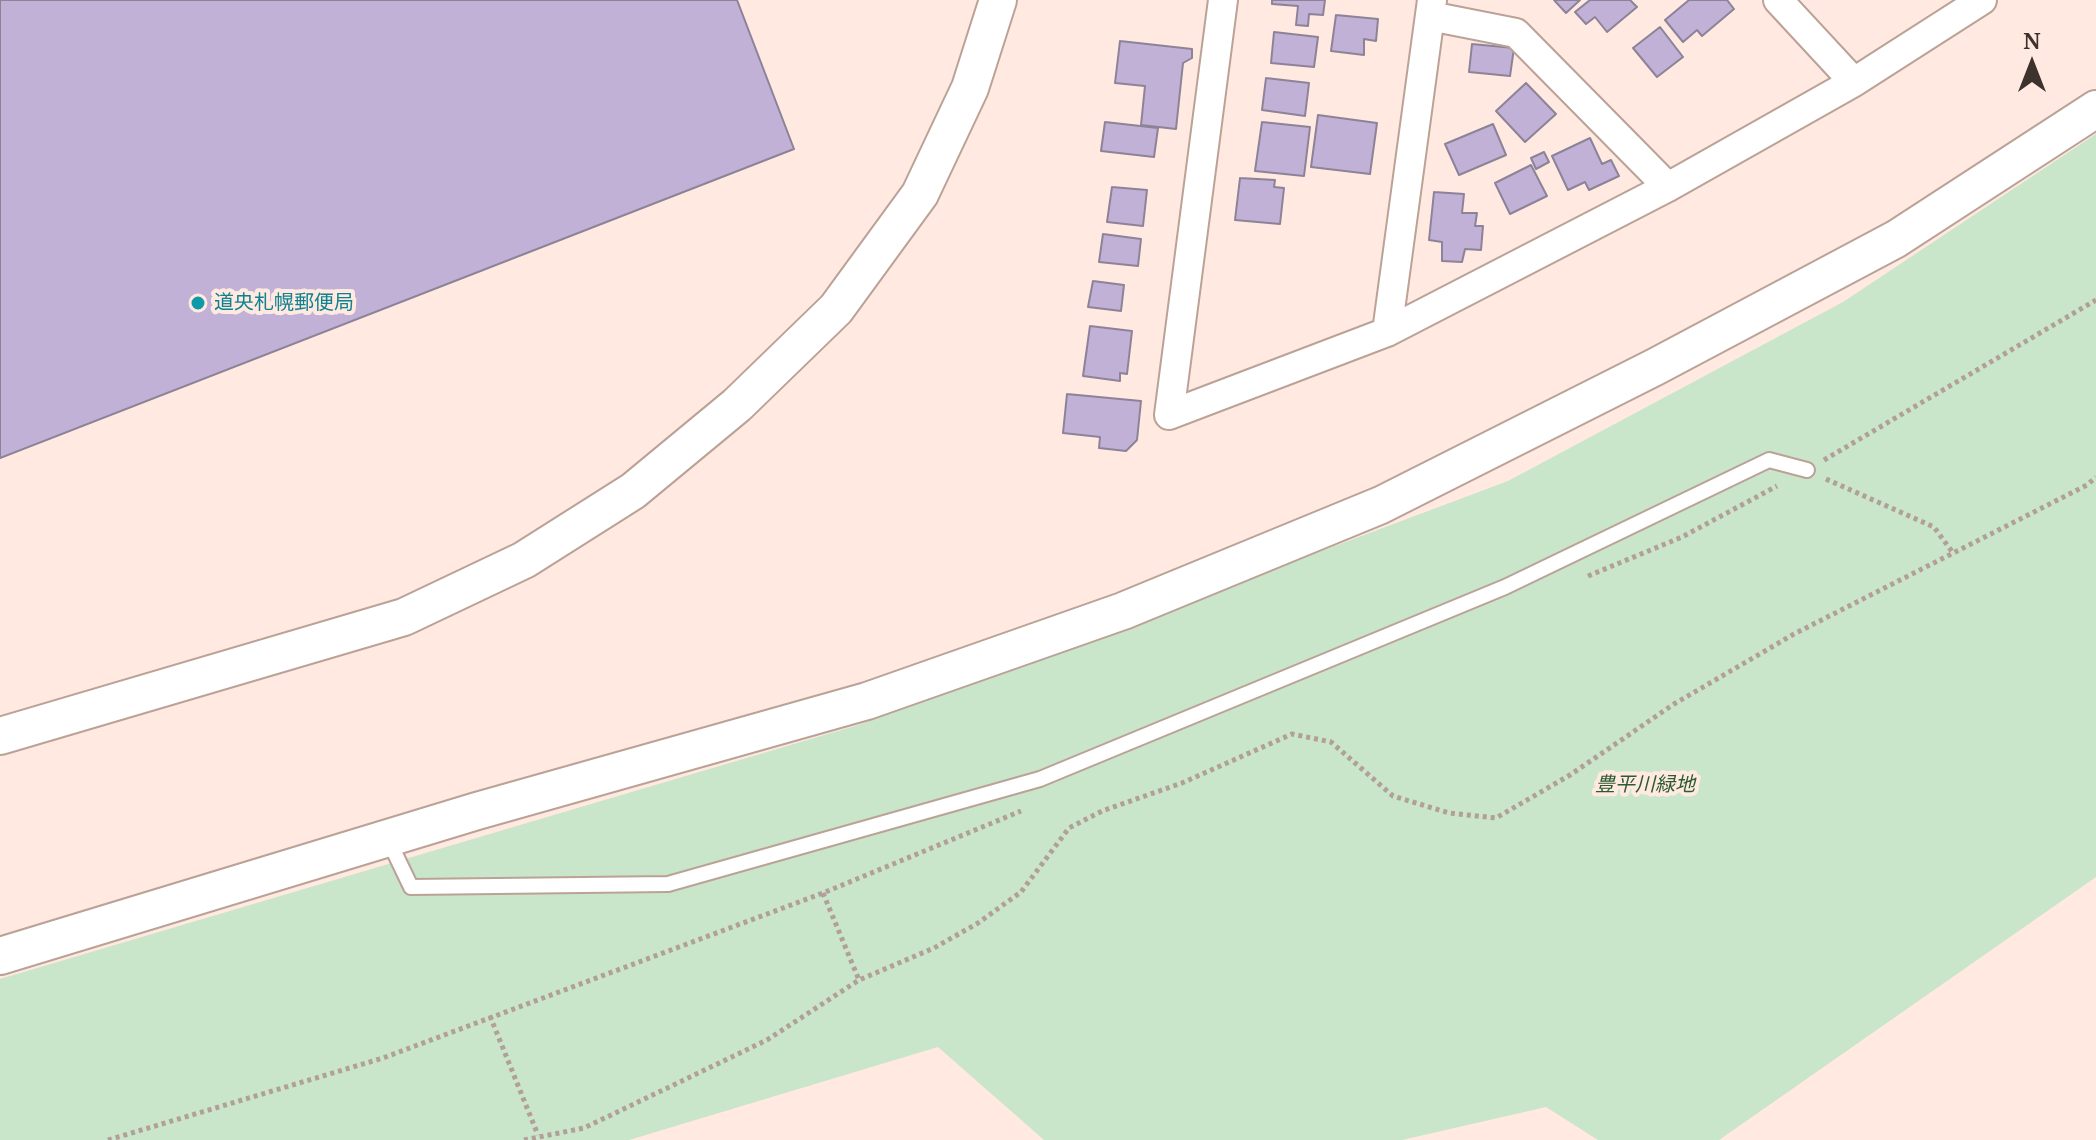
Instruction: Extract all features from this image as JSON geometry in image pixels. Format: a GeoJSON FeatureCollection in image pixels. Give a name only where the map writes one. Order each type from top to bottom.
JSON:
{"type":"FeatureCollection","features":[{"type":"Feature","properties":{"kind":"street"},"geometry":{"type":"LineString","coordinates":[[0,736],[404,617],[524,560],[633,491],[737,405],[845,296],[920,194],[970,88],[998,0]]}},
{"type":"Feature","properties":{"kind":"street"},"geometry":{"type":"LineString","coordinates":[[1223,0],[1169,415],[1387,332],[1668,187],[1854,82],[1982,0]]}},
{"type":"Feature","properties":{"kind":"street"},"geometry":{"type":"LineString","coordinates":[[1778,0],[1854,82]]}},
{"type":"Feature","properties":{"kind":"street"},"geometry":{"type":"LineString","coordinates":[[1387,332],[1431,8],[1516,33],[1668,187]]}},
{"type":"Feature","properties":{"kind":"street"},"geometry":{"type":"LineString","coordinates":[[0,956],[388,838],[867,701],[1123,611],[1381,505],[1655,367],[1896,239],[2096,109]]}},
{"type":"Feature","properties":{"kind":"lane"},"geometry":{"type":"LineString","coordinates":[[388,838],[411,887],[668,884],[1040,779],[1505,587],[1769,460],[1807,470]]}},
{"type":"Feature","properties":{"kind":"path"},"geometry":{"type":"LineString","coordinates":[[1807,470],[1934,527],[1953,553]]}},
{"type":"Feature","properties":{"kind":"path"},"geometry":{"type":"LineString","coordinates":[[524,1140],[584,1128],[767,1040],[859,980],[934,948],[978,923],[1021,892],[1069,828],[1102,811],[1182,783],[1292,734],[1331,742],[1393,796],[1449,813],[1496,818],[1570,775],[1674,704],[1767,649],[2087,485],[2096,477]]}},
{"type":"Feature","properties":{"kind":"path"},"geometry":{"type":"LineString","coordinates":[[823,893],[859,980]]}},
{"type":"Feature","properties":{"kind":"path"},"geometry":{"type":"LineString","coordinates":[[490,1016],[538,1135]]}},
{"type":"Feature","properties":{"kind":"green space","name":"豊平川緑地"},"geometry":{"type":"Polygon","coordinates":[[[2096,134],[2096,877],[1719,1140],[1598,1140],[1546,1107],[1402,1140],[1044,1140],[938,1047],[629,1140],[0,1140],[0,979],[858,725],[1508,481],[1843,302],[2096,134]]]}},
{"type":"Feature","properties":{"kind":"building","name":"道央札幌郵便局"},"geometry":{"type":"Polygon","coordinates":[[[0,0],[737,0],[794,149],[0,458],[0,0]]]}},
{"type":"Feature","properties":{"kind":"building"},"geometry":{"type":"Polygon","coordinates":[[[1272,0],[1325,0],[1323,15],[1309,14],[1308,26],[1296,25],[1298,6],[1272,4],[1272,0]]]}},
{"type":"Feature","properties":{"kind":"building"},"geometry":{"type":"Polygon","coordinates":[[[1554,0],[1580,0],[1566,13],[1554,0]]]}},
{"type":"Feature","properties":{"kind":"building"},"geometry":{"type":"Polygon","coordinates":[[[1590,0],[1630,0],[1637,7],[1607,32],[1595,17],[1586,24],[1575,12],[1590,0]]]}},
{"type":"Feature","properties":{"kind":"building"},"geometry":{"type":"Polygon","coordinates":[[[1689,0],[1727,0],[1734,9],[1702,36],[1697,30],[1683,42],[1665,20],[1689,0]]]}},
{"type":"Feature","properties":{"kind":"building"},"geometry":{"type":"Polygon","coordinates":[[[1336,15],[1378,19],[1376,41],[1364,39],[1364,55],[1331,51],[1336,15]]]}},
{"type":"Feature","properties":{"kind":"building"},"geometry":{"type":"Polygon","coordinates":[[[1660,27],[1683,57],[1657,77],[1633,48],[1660,27]]]}},
{"type":"Feature","properties":{"kind":"building"},"geometry":{"type":"Polygon","coordinates":[[[1274,32],[1318,37],[1314,67],[1271,63],[1274,32]]]}},
{"type":"Feature","properties":{"kind":"building"},"geometry":{"type":"Polygon","coordinates":[[[1120,41],[1192,49],[1192,58],[1183,63],[1176,129],[1141,125],[1145,86],[1115,83],[1120,41]]]}},
{"type":"Feature","properties":{"kind":"building"},"geometry":{"type":"Polygon","coordinates":[[[1472,44],[1514,48],[1510,76],[1469,72],[1472,44]]]}},
{"type":"Feature","properties":{"kind":"building"},"geometry":{"type":"Polygon","coordinates":[[[1266,78],[1309,83],[1305,116],[1262,110],[1266,78]]]}},
{"type":"Feature","properties":{"kind":"building"},"geometry":{"type":"Polygon","coordinates":[[[1526,83],[1556,114],[1525,142],[1496,111],[1526,83]]]}},
{"type":"Feature","properties":{"kind":"building"},"geometry":{"type":"Polygon","coordinates":[[[1318,115],[1377,123],[1370,174],[1311,167],[1318,115]]]}},
{"type":"Feature","properties":{"kind":"building"},"geometry":{"type":"Polygon","coordinates":[[[1105,122],[1158,128],[1154,157],[1101,151],[1105,122]]]}},
{"type":"Feature","properties":{"kind":"building"},"geometry":{"type":"Polygon","coordinates":[[[1262,122],[1310,127],[1304,176],[1255,171],[1262,122]]]}},
{"type":"Feature","properties":{"kind":"building"},"geometry":{"type":"Polygon","coordinates":[[[1493,124],[1506,155],[1459,175],[1445,144],[1493,124]]]}},
{"type":"Feature","properties":{"kind":"building"},"geometry":{"type":"Polygon","coordinates":[[[1590,138],[1602,164],[1611,160],[1619,176],[1589,190],[1585,182],[1568,190],[1552,156],[1590,138]]]}},
{"type":"Feature","properties":{"kind":"building"},"geometry":{"type":"Polygon","coordinates":[[[1544,152],[1549,162],[1536,169],[1531,158],[1544,152]]]}},
{"type":"Feature","properties":{"kind":"building"},"geometry":{"type":"Polygon","coordinates":[[[1531,165],[1547,196],[1510,214],[1495,183],[1531,165]]]}},
{"type":"Feature","properties":{"kind":"building"},"geometry":{"type":"Polygon","coordinates":[[[1240,178],[1275,180],[1274,187],[1284,188],[1280,224],[1235,220],[1240,178]]]}},
{"type":"Feature","properties":{"kind":"building"},"geometry":{"type":"Polygon","coordinates":[[[1112,187],[1147,190],[1143,226],[1107,222],[1112,187]]]}},
{"type":"Feature","properties":{"kind":"building"},"geometry":{"type":"Polygon","coordinates":[[[1434,192],[1464,194],[1462,213],[1477,213],[1475,226],[1483,226],[1481,250],[1465,249],[1462,262],[1442,261],[1442,242],[1429,240],[1434,192]]]}},
{"type":"Feature","properties":{"kind":"building"},"geometry":{"type":"Polygon","coordinates":[[[1103,234],[1141,239],[1138,266],[1099,262],[1103,234]]]}},
{"type":"Feature","properties":{"kind":"building"},"geometry":{"type":"Polygon","coordinates":[[[1093,281],[1124,285],[1121,311],[1088,307],[1093,281]]]}},
{"type":"Feature","properties":{"kind":"building"},"geometry":{"type":"Polygon","coordinates":[[[1090,326],[1132,331],[1127,374],[1120,373],[1120,381],[1083,376],[1090,326]]]}},
{"type":"Feature","properties":{"kind":"building"},"geometry":{"type":"Polygon","coordinates":[[[1067,394],[1141,401],[1137,440],[1126,451],[1099,448],[1100,437],[1063,433],[1067,394]]]}},
{"type":"Feature","properties":{"kind":"place","name":"道央札幌郵便局"},"geometry":{"type":"Point","coordinates":[198,303]}}]}
